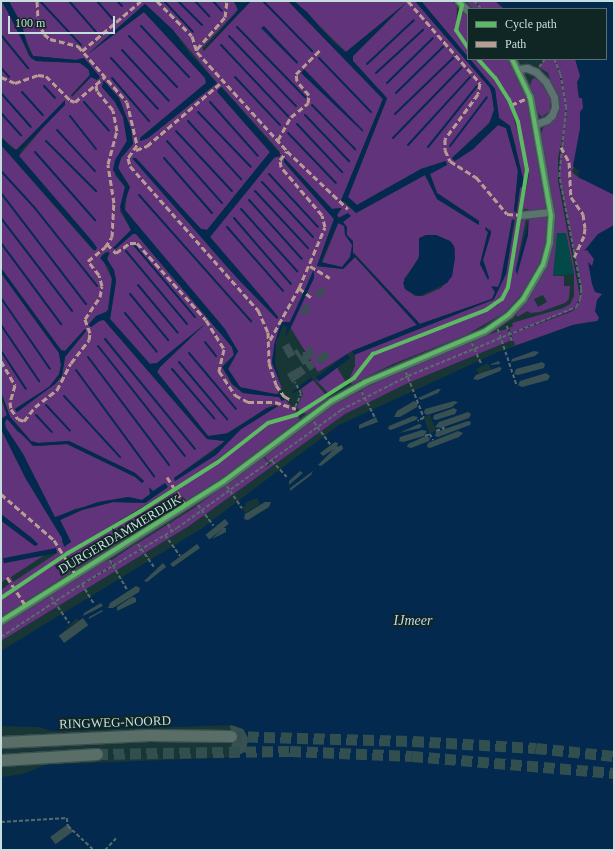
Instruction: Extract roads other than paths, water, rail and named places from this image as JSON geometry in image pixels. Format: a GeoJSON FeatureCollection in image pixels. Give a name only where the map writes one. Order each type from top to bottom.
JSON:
{"type":"FeatureCollection","features":[{"type":"Feature","properties":{"kind":"highway","name":"RINGWEG-NOORD"},"geometry":{"type":"LineString","coordinates":[[1,742],[149,735],[231,736]]}},
{"type":"Feature","properties":{"kind":"highway"},"geometry":{"type":"LineString","coordinates":[[1,760],[97,754]]}},
{"type":"Feature","properties":{"kind":"street"},"geometry":{"type":"LineString","coordinates":[[458,1],[467,11]]}},
{"type":"Feature","properties":{"kind":"street","name":"DURGERDAMMERDIJK"},"geometry":{"type":"LineString","coordinates":[[1,621],[50,595],[166,522],[224,481],[314,422],[360,388],[406,372],[473,344],[497,328],[503,319],[530,289],[543,265],[549,242],[550,212],[536,124],[530,97],[519,69],[513,60]]}},
{"type":"Feature","properties":{"kind":"street"},"geometry":{"type":"LineString","coordinates":[[519,69],[527,68],[536,72],[546,82],[554,97],[555,107],[552,115],[547,120],[536,124]]}},
{"type":"Feature","properties":{"kind":"street"},"geometry":{"type":"LineString","coordinates":[[522,215],[550,212]]}},
{"type":"Feature","properties":{"kind":"water"},"geometry":{"type":"Polygon","coordinates":[[[2,1],[9,1],[22,25],[28,48],[33,56],[76,60],[84,58],[100,77],[97,80],[91,77],[71,96],[90,75],[89,70],[80,63],[36,61],[31,58],[2,1]]]}},
{"type":"Feature","properties":{"kind":"water"},"geometry":{"type":"Polygon","coordinates":[[[234,1],[242,3],[251,1],[202,52],[238,10],[234,1]]]}},
{"type":"Feature","properties":{"kind":"water"},"geometry":{"type":"Polygon","coordinates":[[[288,1],[294,1],[307,12],[333,42],[346,52],[406,3],[353,56],[353,61],[387,98],[348,197],[357,205],[421,169],[446,161],[447,165],[430,174],[437,193],[479,221],[479,225],[437,199],[425,175],[356,213],[346,202],[341,201],[383,99],[288,1]]]}},
{"type":"Feature","properties":{"kind":"water"},"geometry":{"type":"Polygon","coordinates":[[[415,1],[421,1],[467,56],[467,60],[471,60],[495,89],[499,118],[510,126],[523,178],[524,185],[520,188],[516,213],[514,211],[518,171],[506,128],[498,125],[472,150],[455,161],[452,158],[489,124],[494,110],[490,88],[415,1]]]}},
{"type":"Feature","properties":{"kind":"water"},"geometry":{"type":"Polygon","coordinates":[[[495,1],[614,1],[614,195],[580,178],[577,173],[580,172],[573,166],[580,128],[580,112],[583,108],[582,98],[579,98],[578,92],[577,82],[580,76],[575,60],[607,60],[607,8],[503,8],[495,1]]]}},
{"type":"Feature","properties":{"kind":"water"},"geometry":{"type":"Polygon","coordinates":[[[145,4],[173,30],[189,53],[217,83],[148,138],[140,141],[140,138],[206,83],[205,78],[144,12],[88,54],[145,4]]]}},
{"type":"Feature","properties":{"kind":"water"},"geometry":{"type":"Polygon","coordinates":[[[264,26],[298,62],[297,64],[261,28],[264,26]]]}},
{"type":"Feature","properties":{"kind":"water"},"geometry":{"type":"Polygon","coordinates":[[[304,69],[363,130],[363,132],[301,73],[304,69]]]}},
{"type":"Feature","properties":{"kind":"water"},"geometry":{"type":"Polygon","coordinates":[[[104,81],[119,98],[131,129],[133,144],[121,158],[118,168],[130,187],[124,204],[125,210],[225,329],[238,351],[228,369],[240,387],[280,395],[285,399],[282,401],[279,397],[243,393],[232,384],[222,367],[234,355],[232,347],[136,234],[133,234],[115,249],[113,248],[131,230],[120,207],[125,187],[113,170],[115,160],[127,141],[123,117],[115,102],[102,87],[104,81]]]}},
{"type":"Feature","properties":{"kind":"water"},"geometry":{"type":"Polygon","coordinates":[[[221,87],[281,155],[274,158],[210,237],[267,303],[278,317],[277,319],[239,280],[132,158],[136,158],[201,229],[207,230],[270,152],[217,91],[221,87]]]}},
{"type":"Feature","properties":{"kind":"water"},"geometry":{"type":"Polygon","coordinates":[[[65,100],[65,105],[21,150],[19,156],[93,242],[97,248],[95,251],[1,145],[1,137],[11,148],[17,150],[65,100]]]}},
{"type":"Feature","properties":{"kind":"water"},"geometry":{"type":"Polygon","coordinates":[[[284,158],[332,209],[341,208],[337,215],[338,218],[348,213],[351,216],[343,222],[347,227],[347,235],[353,241],[353,253],[420,324],[492,299],[495,292],[491,286],[498,287],[500,283],[512,220],[514,219],[506,274],[494,299],[354,355],[352,351],[417,325],[355,257],[343,269],[317,266],[334,219],[284,162],[284,158]],[[338,223],[321,262],[342,267],[350,257],[352,245],[345,235],[344,226],[338,223]]]}},
{"type":"Feature","properties":{"kind":"water"},"geometry":{"type":"Polygon","coordinates":[[[528,223],[528,235],[517,275],[516,270],[528,223]]]}},
{"type":"Feature","properties":{"kind":"water","name":"IJmeer"},"geometry":{"type":"Polygon","coordinates":[[[614,225],[614,850],[1,850],[1,777],[23,774],[45,765],[235,757],[245,752],[249,741],[244,730],[234,725],[52,731],[38,727],[1,726],[1,651],[201,529],[339,425],[496,353],[573,325],[597,321],[599,318],[595,311],[597,300],[602,294],[595,292],[592,284],[588,262],[592,266],[594,259],[587,250],[584,251],[598,234],[614,225]]]}},
{"type":"Feature","properties":{"kind":"water"},"geometry":{"type":"Polygon","coordinates":[[[486,227],[491,233],[483,260],[489,278],[488,280],[480,264],[488,232],[485,229],[486,227]]]}},
{"type":"Feature","properties":{"kind":"water"},"geometry":{"type":"Polygon","coordinates":[[[426,235],[436,235],[450,241],[454,246],[455,258],[452,276],[447,283],[419,296],[406,290],[403,283],[419,257],[419,238],[426,235]]]}},
{"type":"Feature","properties":{"kind":"water"},"geometry":{"type":"Polygon","coordinates":[[[109,251],[107,259],[114,270],[116,282],[110,319],[150,364],[157,363],[205,324],[160,367],[157,372],[208,436],[229,433],[267,408],[278,406],[241,429],[216,455],[175,481],[174,478],[212,452],[225,441],[207,439],[104,320],[99,321],[91,327],[88,325],[96,316],[108,311],[112,279],[109,268],[100,258],[109,251]]]}},
{"type":"Feature","properties":{"kind":"water"},"geometry":{"type":"Polygon","coordinates":[[[1,268],[61,350],[65,351],[85,329],[86,331],[65,357],[62,376],[55,384],[17,412],[15,409],[49,387],[59,375],[61,365],[59,353],[1,273],[1,268]]]}},
{"type":"Feature","properties":{"kind":"water"},"geometry":{"type":"Polygon","coordinates":[[[314,269],[314,278],[292,325],[285,338],[287,327],[283,325],[276,343],[275,363],[282,388],[272,363],[274,345],[281,322],[290,322],[314,269]]]}},
{"type":"Feature","properties":{"kind":"water"},"geometry":{"type":"Polygon","coordinates":[[[347,354],[350,358],[319,381],[316,377],[347,354]]]}},
{"type":"Feature","properties":{"kind":"water"},"geometry":{"type":"Polygon","coordinates":[[[311,377],[313,380],[292,394],[292,392],[311,377]]]}},
{"type":"Feature","properties":{"kind":"water"},"geometry":{"type":"Polygon","coordinates":[[[1,392],[10,417],[31,441],[38,443],[69,441],[135,473],[144,481],[142,483],[135,477],[67,444],[33,446],[7,419],[4,424],[23,454],[55,517],[98,502],[128,497],[142,500],[150,494],[149,487],[153,491],[165,483],[168,487],[145,503],[113,502],[82,510],[60,520],[71,542],[64,547],[62,538],[26,479],[1,429],[1,419],[7,415],[1,392]]]}},
{"type":"Feature","properties":{"kind":"water"},"geometry":{"type":"Polygon","coordinates":[[[1,514],[38,544],[35,546],[4,523],[1,520],[1,514]]]}},
{"type":"Feature","properties":{"kind":"water"},"geometry":{"type":"Polygon","coordinates":[[[56,548],[57,553],[4,563],[3,558],[56,548]]]}},
{"type":"Feature","properties":{"kind":"waterway"},"geometry":{"type":"LineString","coordinates":[[40,1],[81,45]]}},
{"type":"Feature","properties":{"kind":"waterway"},"geometry":{"type":"LineString","coordinates":[[69,1],[96,32]]}},
{"type":"Feature","properties":{"kind":"waterway"},"geometry":{"type":"LineString","coordinates":[[97,1],[112,18]]}},
{"type":"Feature","properties":{"kind":"waterway"},"geometry":{"type":"LineString","coordinates":[[117,1],[122,6]]}},
{"type":"Feature","properties":{"kind":"waterway"},"geometry":{"type":"LineString","coordinates":[[164,1],[193,32]]}},
{"type":"Feature","properties":{"kind":"waterway"},"geometry":{"type":"LineString","coordinates":[[178,1],[202,25]]}},
{"type":"Feature","properties":{"kind":"waterway"},"geometry":{"type":"LineString","coordinates":[[195,1],[209,16]]}},
{"type":"Feature","properties":{"kind":"waterway"},"geometry":{"type":"LineString","coordinates":[[213,1],[222,11]]}},
{"type":"Feature","properties":{"kind":"waterway"},"geometry":{"type":"LineString","coordinates":[[264,2],[312,51]]}},
{"type":"Feature","properties":{"kind":"waterway"},"geometry":{"type":"LineString","coordinates":[[367,64],[414,20]]}},
{"type":"Feature","properties":{"kind":"waterway"},"geometry":{"type":"LineString","coordinates":[[141,26],[189,77]]}},
{"type":"Feature","properties":{"kind":"waterway"},"geometry":{"type":"LineString","coordinates":[[237,27],[305,97]]}},
{"type":"Feature","properties":{"kind":"waterway"},"geometry":{"type":"LineString","coordinates":[[376,73],[423,30]]}},
{"type":"Feature","properties":{"kind":"waterway"},"geometry":{"type":"LineString","coordinates":[[1,35],[28,68]]}},
{"type":"Feature","properties":{"kind":"waterway"},"geometry":{"type":"LineString","coordinates":[[129,36],[177,87]]}},
{"type":"Feature","properties":{"kind":"waterway"},"geometry":{"type":"LineString","coordinates":[[229,36],[296,106]]}},
{"type":"Feature","properties":{"kind":"waterway"},"geometry":{"type":"LineString","coordinates":[[387,83],[433,38]]}},
{"type":"Feature","properties":{"kind":"waterway"},"geometry":{"type":"LineString","coordinates":[[221,45],[288,116]]}},
{"type":"Feature","properties":{"kind":"waterway"},"geometry":{"type":"LineString","coordinates":[[396,93],[443,47]]}},
{"type":"Feature","properties":{"kind":"waterway"},"geometry":{"type":"LineString","coordinates":[[122,50],[169,101]]}},
{"type":"Feature","properties":{"kind":"waterway"},"geometry":{"type":"LineString","coordinates":[[111,58],[158,109]]}},
{"type":"Feature","properties":{"kind":"waterway"},"geometry":{"type":"LineString","coordinates":[[319,58],[371,112]]}},
{"type":"Feature","properties":{"kind":"waterway"},"geometry":{"type":"LineString","coordinates":[[395,114],[453,58]]}},
{"type":"Feature","properties":{"kind":"waterway"},"geometry":{"type":"LineString","coordinates":[[1,68],[9,77]]}},
{"type":"Feature","properties":{"kind":"waterway"},"geometry":{"type":"LineString","coordinates":[[393,138],[461,68]]}},
{"type":"Feature","properties":{"kind":"waterway"},"geometry":{"type":"LineString","coordinates":[[235,77],[280,125]]}},
{"type":"Feature","properties":{"kind":"waterway"},"geometry":{"type":"LineString","coordinates":[[408,145],[470,77]]}},
{"type":"Feature","properties":{"kind":"waterway"},"geometry":{"type":"LineString","coordinates":[[112,78],[149,121]]}},
{"type":"Feature","properties":{"kind":"waterway"},"geometry":{"type":"LineString","coordinates":[[44,86],[55,98]]}},
{"type":"Feature","properties":{"kind":"waterway"},"geometry":{"type":"LineString","coordinates":[[428,147],[477,86]]}},
{"type":"Feature","properties":{"kind":"waterway"},"geometry":{"type":"LineString","coordinates":[[22,92],[43,115]]}},
{"type":"Feature","properties":{"kind":"waterway"},"geometry":{"type":"LineString","coordinates":[[1,93],[31,127]]}},
{"type":"Feature","properties":{"kind":"waterway"},"geometry":{"type":"LineString","coordinates":[[450,146],[487,97]]}},
{"type":"Feature","properties":{"kind":"waterway"},"geometry":{"type":"LineString","coordinates":[[84,102],[109,131]]}},
{"type":"Feature","properties":{"kind":"waterway"},"geometry":{"type":"LineString","coordinates":[[210,102],[258,156]]}},
{"type":"Feature","properties":{"kind":"waterway"},"geometry":{"type":"LineString","coordinates":[[312,105],[355,149]]}},
{"type":"Feature","properties":{"kind":"waterway"},"geometry":{"type":"LineString","coordinates":[[198,112],[251,167]]}},
{"type":"Feature","properties":{"kind":"waterway"},"geometry":{"type":"LineString","coordinates":[[1,113],[21,135]]}},
{"type":"Feature","properties":{"kind":"waterway"},"geometry":{"type":"LineString","coordinates":[[305,115],[349,161]]}},
{"type":"Feature","properties":{"kind":"waterway"},"geometry":{"type":"LineString","coordinates":[[70,116],[96,149]]}},
{"type":"Feature","properties":{"kind":"waterway"},"geometry":{"type":"LineString","coordinates":[[188,121],[241,179]]}},
{"type":"Feature","properties":{"kind":"waterway"},"geometry":{"type":"LineString","coordinates":[[297,124],[342,172]]}},
{"type":"Feature","properties":{"kind":"waterway"},"geometry":{"type":"LineString","coordinates":[[57,130],[95,171]]}},
{"type":"Feature","properties":{"kind":"waterway"},"geometry":{"type":"LineString","coordinates":[[176,131],[232,191]]}},
{"type":"Feature","properties":{"kind":"waterway"},"geometry":{"type":"LineString","coordinates":[[288,133],[336,183]]}},
{"type":"Feature","properties":{"kind":"waterway"},"geometry":{"type":"LineString","coordinates":[[46,141],[96,191]]}},
{"type":"Feature","properties":{"kind":"waterway"},"geometry":{"type":"LineString","coordinates":[[167,141],[222,203]]}},
{"type":"Feature","properties":{"kind":"waterway"},"geometry":{"type":"LineString","coordinates":[[35,152],[95,220]]}},
{"type":"Feature","properties":{"kind":"waterway"},"geometry":{"type":"LineString","coordinates":[[164,158],[212,213]]}},
{"type":"Feature","properties":{"kind":"waterway"},"geometry":{"type":"LineString","coordinates":[[1,171],[34,207],[97,286]]}},
{"type":"Feature","properties":{"kind":"waterway"},"geometry":{"type":"LineString","coordinates":[[269,174],[318,227]]}},
{"type":"Feature","properties":{"kind":"waterway"},"geometry":{"type":"LineString","coordinates":[[262,182],[313,237]]}},
{"type":"Feature","properties":{"kind":"waterway"},"geometry":{"type":"LineString","coordinates":[[255,191],[308,248]]}},
{"type":"Feature","properties":{"kind":"waterway"},"geometry":{"type":"LineString","coordinates":[[1,193],[86,304]]}},
{"type":"Feature","properties":{"kind":"waterway"},"geometry":{"type":"LineString","coordinates":[[139,195],[251,321]]}},
{"type":"Feature","properties":{"kind":"waterway"},"geometry":{"type":"LineString","coordinates":[[249,200],[302,259]]}},
{"type":"Feature","properties":{"kind":"waterway"},"geometry":{"type":"LineString","coordinates":[[241,209],[297,271]]}},
{"type":"Feature","properties":{"kind":"waterway"},"geometry":{"type":"LineString","coordinates":[[1,218],[72,311]]}},
{"type":"Feature","properties":{"kind":"waterway"},"geometry":{"type":"LineString","coordinates":[[234,218],[291,284]]}},
{"type":"Feature","properties":{"kind":"waterway"},"geometry":{"type":"LineString","coordinates":[[227,227],[283,291]]}},
{"type":"Feature","properties":{"kind":"waterway"},"geometry":{"type":"LineString","coordinates":[[1,243],[61,324]]}},
{"type":"Feature","properties":{"kind":"waterway"},"geometry":{"type":"LineString","coordinates":[[135,246],[195,317]]}},
{"type":"Feature","properties":{"kind":"waterway"},"geometry":{"type":"LineString","coordinates":[[126,251],[187,324]]}},
{"type":"Feature","properties":{"kind":"waterway"},"geometry":{"type":"LineString","coordinates":[[138,285],[178,333]]}},
{"type":"Feature","properties":{"kind":"waterway"},"geometry":{"type":"LineString","coordinates":[[130,294],[168,340]]}},
{"type":"Feature","properties":{"kind":"waterway"},"geometry":{"type":"LineString","coordinates":[[1,298],[50,369]]}},
{"type":"Feature","properties":{"kind":"waterway"},"geometry":{"type":"LineString","coordinates":[[125,313],[157,352]]}},
{"type":"Feature","properties":{"kind":"waterway"},"geometry":{"type":"LineString","coordinates":[[1,325],[39,381]]}},
{"type":"Feature","properties":{"kind":"waterway"},"geometry":{"type":"LineString","coordinates":[[105,339],[195,449]]}},
{"type":"Feature","properties":{"kind":"waterway"},"geometry":{"type":"LineString","coordinates":[[205,342],[216,356]]}},
{"type":"Feature","properties":{"kind":"waterway"},"geometry":{"type":"LineString","coordinates":[[98,346],[185,456]]}},
{"type":"Feature","properties":{"kind":"waterway"},"geometry":{"type":"LineString","coordinates":[[1,351],[26,389]]}},
{"type":"Feature","properties":{"kind":"waterway"},"geometry":{"type":"LineString","coordinates":[[189,353],[236,409]]}},
{"type":"Feature","properties":{"kind":"waterway"},"geometry":{"type":"LineString","coordinates":[[88,357],[169,465]]}},
{"type":"Feature","properties":{"kind":"waterway"},"geometry":{"type":"LineString","coordinates":[[179,362],[227,419]]}},
{"type":"Feature","properties":{"kind":"waterway"},"geometry":{"type":"LineString","coordinates":[[172,369],[214,418]]}},
{"type":"Feature","properties":{"kind":"waterway"},"geometry":{"type":"LineString","coordinates":[[76,370],[154,476]]}},
{"type":"Feature","properties":{"kind":"waterway"},"geometry":{"type":"LineString","coordinates":[[64,396],[120,457]]}},
{"type":"Feature","properties":{"kind":"waterway"},"geometry":{"type":"LineString","coordinates":[[46,405],[70,431]]}},
{"type":"Feature","properties":{"kind":"waterway"},"geometry":{"type":"LineString","coordinates":[[36,415],[52,432]]}},
{"type":"Feature","properties":{"kind":"tunnel"},"geometry":{"type":"LineString","coordinates":[[231,736],[413,741],[536,748],[614,756]]}},
{"type":"Feature","properties":{"kind":"tunnel"},"geometry":{"type":"LineString","coordinates":[[97,754],[290,751],[412,756],[614,773]]}}]}
